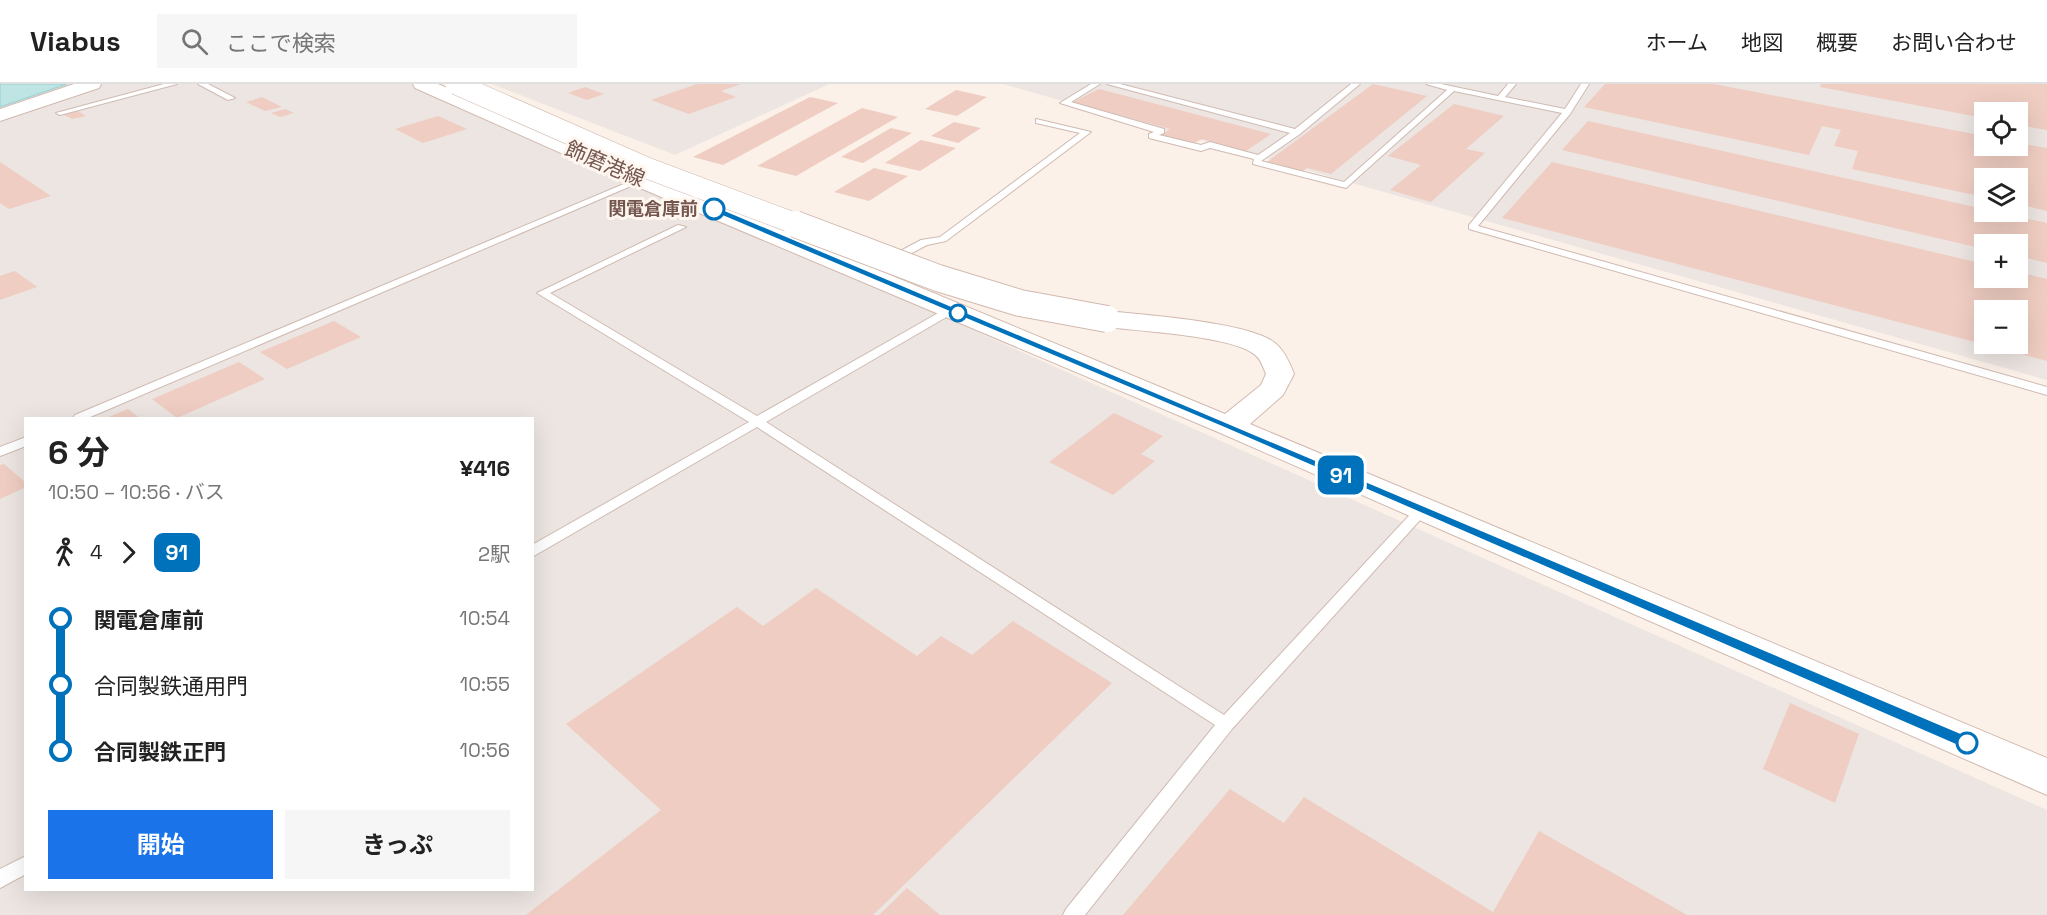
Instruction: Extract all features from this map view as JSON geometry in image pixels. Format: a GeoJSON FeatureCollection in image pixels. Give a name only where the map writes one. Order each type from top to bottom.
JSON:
{"type":"FeatureCollection","features":[{"type":"Feature","properties":{"kind":"main road"},"geometry":{"type":"LineString","coordinates":[[0,115],[92,84]]}},
{"type":"Feature","properties":{"kind":"main road","name":"飾磨港線"},"geometry":{"type":"LineString","coordinates":[[422,84],[641,180],[1229,426],[2047,777]]}},
{"type":"Feature","properties":{"kind":"main road"},"geometry":{"type":"LineString","coordinates":[[456,84],[647,168],[938,278],[1020,303],[1107,319],[1212,334],[1262,346],[1275,359],[1280,374],[1273,389],[1229,426]]}},
{"type":"Feature","properties":{"kind":"lane"},"geometry":{"type":"LineString","coordinates":[[60,113],[173,84]]}},
{"type":"Feature","properties":{"kind":"lane"},"geometry":{"type":"LineString","coordinates":[[202,84],[231,98]]}},
{"type":"Feature","properties":{"kind":"lane"},"geometry":{"type":"LineString","coordinates":[[1096,84],[1064,103],[1161,131],[1152,136],[1201,148],[1210,145],[1259,158]]}},
{"type":"Feature","properties":{"kind":"lane"},"geometry":{"type":"LineString","coordinates":[[1111,84],[1297,132]]}},
{"type":"Feature","properties":{"kind":"lane"},"geometry":{"type":"LineString","coordinates":[[1356,84],[1256,162],[1346,184],[1452,88]]}},
{"type":"Feature","properties":{"kind":"lane"},"geometry":{"type":"LineString","coordinates":[[1430,84],[1567,112]]}},
{"type":"Feature","properties":{"kind":"lane"},"geometry":{"type":"LineString","coordinates":[[1500,99],[1512,84]]}},
{"type":"Feature","properties":{"kind":"lane"},"geometry":{"type":"LineString","coordinates":[[1585,84],[1567,112],[1472,227],[2047,391]]}},
{"type":"Feature","properties":{"kind":"lane"},"geometry":{"type":"LineString","coordinates":[[865,274],[924,242],[943,239],[1087,132],[1039,121]]}},
{"type":"Feature","properties":{"kind":"lane"},"geometry":{"type":"LineString","coordinates":[[81,417],[641,180]]}},
{"type":"Feature","properties":{"kind":"lane"},"geometry":{"type":"LineString","coordinates":[[681,227],[542,293],[758,422],[1226,724]]}},
{"type":"Feature","properties":{"kind":"lane"},"geometry":{"type":"LineString","coordinates":[[534,551],[951,310]]}},
{"type":"Feature","properties":{"kind":"lane"},"geometry":{"type":"LineString","coordinates":[[0,452],[24,442]]}},
{"type":"Feature","properties":{"kind":"lane"},"geometry":{"type":"LineString","coordinates":[[1073,915],[1226,724],[1422,510]]}},
{"type":"Feature","properties":{"kind":"lane"},"geometry":{"type":"LineString","coordinates":[[0,879],[24,865]]}},
{"type":"Feature","properties":{"kind":"shaded area"},"geometry":{"type":"Polygon","coordinates":[[[67,84],[422,84],[2047,810],[2047,915],[0,915],[0,107],[67,84]]]}},
{"type":"Feature","properties":{"kind":"shaded area"},"geometry":{"type":"Polygon","coordinates":[[[492,84],[829,84],[675,155],[492,84]]]}},
{"type":"Feature","properties":{"kind":"shaded area"},"geometry":{"type":"Polygon","coordinates":[[[1003,84],[2047,84],[2047,380],[1003,84]]]}},
{"type":"Feature","properties":{"kind":"water"},"geometry":{"type":"Polygon","coordinates":[[[0,84],[67,84],[0,107],[0,84]]]}},
{"type":"Feature","properties":{"kind":"building"},"geometry":{"type":"Polygon","coordinates":[[[697,84],[741,84],[721,91],[736,97],[689,114],[651,100],[697,84]]]}},
{"type":"Feature","properties":{"kind":"building"},"geometry":{"type":"Polygon","coordinates":[[[1373,84],[1427,96],[1331,174],[1307,168],[1303,171],[1267,162],[1373,84]]]}},
{"type":"Feature","properties":{"kind":"building"},"geometry":{"type":"Polygon","coordinates":[[[1605,84],[1714,84],[1974,134],[1974,156],[2028,156],[2028,145],[2047,148],[2047,211],[2028,206],[2028,168],[1974,168],[1974,195],[1852,169],[1858,151],[1834,146],[1841,130],[1822,126],[1809,155],[1584,107],[1605,84]]]}},
{"type":"Feature","properties":{"kind":"building"},"geometry":{"type":"Polygon","coordinates":[[[1821,84],[2047,84],[2047,130],[2028,127],[2028,102],[1974,102],[1974,116],[1820,87],[1821,84]]]}},
{"type":"Feature","properties":{"kind":"building"},"geometry":{"type":"Polygon","coordinates":[[[585,87],[604,94],[587,100],[568,93],[585,87]]]}},
{"type":"Feature","properties":{"kind":"building"},"geometry":{"type":"Polygon","coordinates":[[[1099,89],[1271,134],[1246,151],[1202,139],[1193,144],[1160,135],[1170,129],[1073,102],[1099,89]]]}},
{"type":"Feature","properties":{"kind":"building"},"geometry":{"type":"Polygon","coordinates":[[[956,90],[987,97],[957,116],[925,109],[956,90]]]}},
{"type":"Feature","properties":{"kind":"building"},"geometry":{"type":"Polygon","coordinates":[[[262,97],[282,107],[265,111],[246,102],[262,97]]]}},
{"type":"Feature","properties":{"kind":"building"},"geometry":{"type":"Polygon","coordinates":[[[810,97],[838,103],[723,165],[693,157],[810,97]]]}},
{"type":"Feature","properties":{"kind":"building"},"geometry":{"type":"Polygon","coordinates":[[[1454,104],[1504,116],[1466,149],[1485,153],[1431,202],[1390,190],[1421,165],[1388,156],[1454,104]]]}},
{"type":"Feature","properties":{"kind":"building"},"geometry":{"type":"Polygon","coordinates":[[[862,108],[898,117],[796,176],[757,166],[862,108]]]}},
{"type":"Feature","properties":{"kind":"building"},"geometry":{"type":"Polygon","coordinates":[[[285,109],[294,113],[280,117],[271,113],[285,109]]]}},
{"type":"Feature","properties":{"kind":"building"},"geometry":{"type":"Polygon","coordinates":[[[78,111],[86,116],[72,119],[64,115],[78,111]]]}},
{"type":"Feature","properties":{"kind":"building"},"geometry":{"type":"Polygon","coordinates":[[[438,116],[467,129],[423,143],[395,129],[438,116]]]}},
{"type":"Feature","properties":{"kind":"building"},"geometry":{"type":"Polygon","coordinates":[[[1588,121],[1974,207],[1974,222],[2028,222],[2028,219],[2047,223],[2047,263],[2028,258],[2028,234],[1974,234],[1974,247],[1562,150],[1588,121]]]}},
{"type":"Feature","properties":{"kind":"building"},"geometry":{"type":"Polygon","coordinates":[[[954,122],[981,128],[958,143],[931,136],[954,122]]]}},
{"type":"Feature","properties":{"kind":"building"},"geometry":{"type":"Polygon","coordinates":[[[891,128],[912,133],[863,163],[841,157],[891,128]]]}},
{"type":"Feature","properties":{"kind":"building"},"geometry":{"type":"Polygon","coordinates":[[[921,140],[956,148],[920,171],[885,163],[921,140]]]}},
{"type":"Feature","properties":{"kind":"building"},"geometry":{"type":"Polygon","coordinates":[[[0,162],[51,196],[9,209],[0,203],[0,162]]]}},
{"type":"Feature","properties":{"kind":"building"},"geometry":{"type":"Polygon","coordinates":[[[1552,162],[1974,262],[1974,288],[2028,288],[2028,274],[2047,279],[2047,361],[2020,354],[2028,354],[2028,300],[1974,300],[1974,342],[1502,218],[1552,162]]]}},
{"type":"Feature","properties":{"kind":"building"},"geometry":{"type":"Polygon","coordinates":[[[874,168],[908,176],[869,201],[834,192],[874,168]]]}},
{"type":"Feature","properties":{"kind":"building"},"geometry":{"type":"Polygon","coordinates":[[[15,271],[37,287],[0,300],[0,276],[15,271]]]}},
{"type":"Feature","properties":{"kind":"building"},"geometry":{"type":"Polygon","coordinates":[[[334,321],[361,337],[287,369],[260,352],[334,321]]]}},
{"type":"Feature","properties":{"kind":"building"},"geometry":{"type":"Polygon","coordinates":[[[239,362],[265,379],[179,417],[176,417],[152,399],[239,362]]]}},
{"type":"Feature","properties":{"kind":"building"},"geometry":{"type":"Polygon","coordinates":[[[128,409],[139,417],[108,417],[128,409]]]}},
{"type":"Feature","properties":{"kind":"building"},"geometry":{"type":"Polygon","coordinates":[[[1114,413],[1163,436],[1141,454],[1155,461],[1113,495],[1049,462],[1114,413]]]}},
{"type":"Feature","properties":{"kind":"building"},"geometry":{"type":"Polygon","coordinates":[[[4,464],[24,481],[24,488],[0,499],[0,465],[4,464]]]}},
{"type":"Feature","properties":{"kind":"building"},"geometry":{"type":"Polygon","coordinates":[[[816,588],[917,656],[941,636],[972,655],[1013,621],[1112,683],[873,915],[526,915],[661,810],[566,724],[737,607],[763,626],[816,588]]]}},
{"type":"Feature","properties":{"kind":"building"},"geometry":{"type":"Polygon","coordinates":[[[1790,703],[1859,734],[1835,803],[1763,769],[1790,703]]]}},
{"type":"Feature","properties":{"kind":"building"},"geometry":{"type":"Polygon","coordinates":[[[1230,789],[1284,823],[1304,797],[1493,912],[1539,831],[1687,915],[1123,915],[1230,789]]]}},
{"type":"Feature","properties":{"kind":"building"},"geometry":{"type":"Polygon","coordinates":[[[907,888],[940,915],[879,915],[907,888]]]}},
{"type":"Feature","properties":{"kind":"bus line","name":"91"},"geometry":{"type":"LineString","coordinates":[[714,209],[1229,426],[1967,743]]}},
{"type":"Feature","properties":{"kind":"place","name":"関電倉庫前"},"geometry":{"type":"Point","coordinates":[714,209]}}]}
